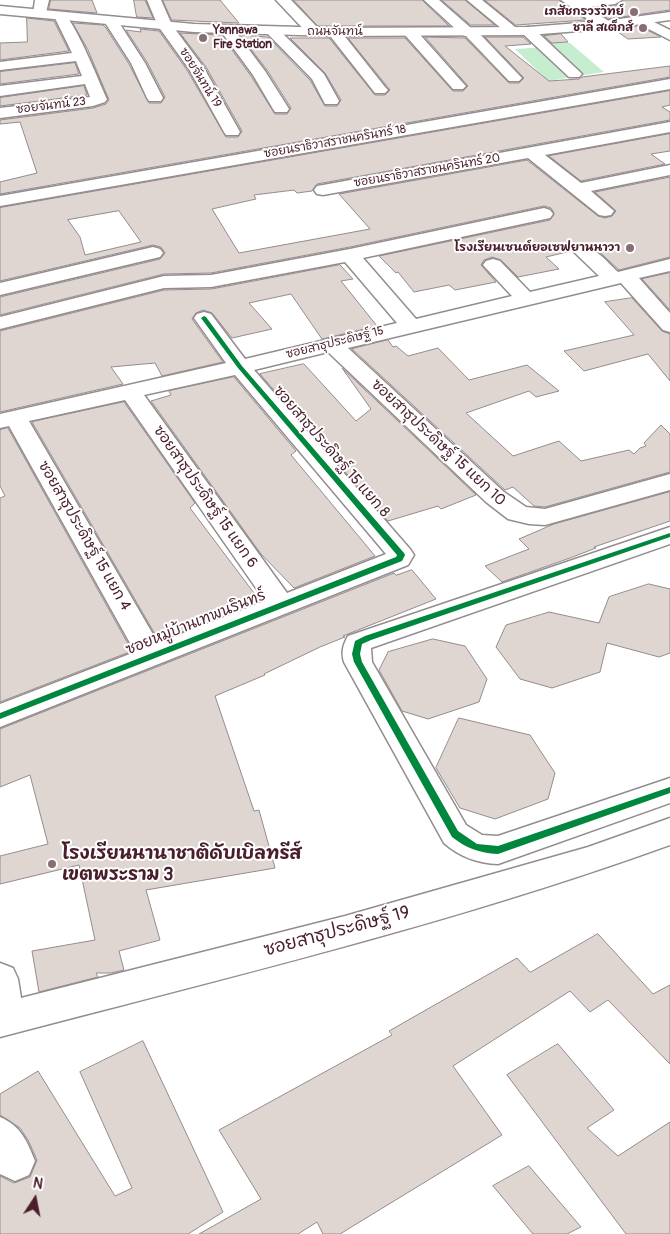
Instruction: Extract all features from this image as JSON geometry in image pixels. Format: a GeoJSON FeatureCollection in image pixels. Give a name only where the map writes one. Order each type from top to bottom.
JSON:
{"type":"FeatureCollection","features":[{"type":"Feature","properties":{"kind":"street","name":"ซอยจันทน์ 19"},"geometry":{"type":"LineString","coordinates":[[154,0],[165,26],[196,68],[232,132]]}},
{"type":"Feature","properties":{"kind":"street"},"geometry":{"type":"LineString","coordinates":[[283,0],[314,32]]}},
{"type":"Feature","properties":{"kind":"street"},"geometry":{"type":"LineString","coordinates":[[431,0],[468,32],[514,78]]}},
{"type":"Feature","properties":{"kind":"street"},"geometry":{"type":"LineString","coordinates":[[474,0],[513,31]]}},
{"type":"Feature","properties":{"kind":"street"},"geometry":{"type":"LineString","coordinates":[[572,2],[615,0]]}},
{"type":"Feature","properties":{"kind":"street"},"geometry":{"type":"LineString","coordinates":[[572,2],[606,25]]}},
{"type":"Feature","properties":{"kind":"street","name":"ถนนจันทน์"},"geometry":{"type":"LineString","coordinates":[[0,10],[41,7],[61,16],[165,26],[227,30],[314,32],[513,31],[606,25],[670,16]]}},
{"type":"Feature","properties":{"kind":"street"},"geometry":{"type":"LineString","coordinates":[[518,15],[574,74]]}},
{"type":"Feature","properties":{"kind":"street","name":"ซอยจันทน์ 23"},"geometry":{"type":"LineString","coordinates":[[0,113],[97,100],[100,97],[61,16]]}},
{"type":"Feature","properties":{"kind":"street"},"geometry":{"type":"LineString","coordinates":[[642,20],[670,36]]}},
{"type":"Feature","properties":{"kind":"street"},"geometry":{"type":"LineString","coordinates":[[111,21],[138,63],[155,98]]}},
{"type":"Feature","properties":{"kind":"street"},"geometry":{"type":"LineString","coordinates":[[227,30],[260,74],[281,109]]}},
{"type":"Feature","properties":{"kind":"street"},"geometry":{"type":"LineString","coordinates":[[272,31],[320,77],[331,101]]}},
{"type":"Feature","properties":{"kind":"street"},"geometry":{"type":"LineString","coordinates":[[334,32],[380,90]]}},
{"type":"Feature","properties":{"kind":"street"},"geometry":{"type":"LineString","coordinates":[[410,32],[458,86]]}},
{"type":"Feature","properties":{"kind":"street"},"geometry":{"type":"LineString","coordinates":[[0,66],[81,56]]}},
{"type":"Feature","properties":{"kind":"street"},"geometry":{"type":"LineString","coordinates":[[0,91],[90,79]]}},
{"type":"Feature","properties":{"kind":"street","name":"ซอยนราธิวาสราชนครินทร์ 18"},"geometry":{"type":"LineString","coordinates":[[0,201],[670,84]]}},
{"type":"Feature","properties":{"kind":"street","name":"ซอยนราธิวาสราชนครินทร์ 20"},"geometry":{"type":"LineString","coordinates":[[323,190],[670,127]]}},
{"type":"Feature","properties":{"kind":"street"},"geometry":{"type":"LineString","coordinates":[[532,152],[605,211]]}},
{"type":"Feature","properties":{"kind":"street"},"geometry":{"type":"LineString","coordinates":[[576,189],[670,170]]}},
{"type":"Feature","properties":{"kind":"street"},"geometry":{"type":"LineString","coordinates":[[0,323],[164,282],[201,282],[350,255],[544,214]]}},
{"type":"Feature","properties":{"kind":"street"},"geometry":{"type":"LineString","coordinates":[[583,250],[619,276],[670,326]]}},
{"type":"Feature","properties":{"kind":"street"},"geometry":{"type":"LineString","coordinates":[[0,289],[154,253]]}},
{"type":"Feature","properties":{"kind":"street"},"geometry":{"type":"LineString","coordinates":[[350,255],[410,325]]}},
{"type":"Feature","properties":{"kind":"street"},"geometry":{"type":"LineString","coordinates":[[493,265],[524,298]]}},
{"type":"Feature","properties":{"kind":"street","name":"ซอยสาธุประดิษฐ์ 15"},"geometry":{"type":"LineString","coordinates":[[8,419],[240,367],[410,325],[670,265]]}},
{"type":"Feature","properties":{"kind":"street","name":"ซอยสาธุประดิษฐ์ 15 แยก 8"},"geometry":{"type":"LineString","coordinates":[[204,318],[240,367],[401,555]]}},
{"type":"Feature","properties":{"kind":"street","name":"ซอยสาธุประดิษฐ์ 15 แยก 10"},"geometry":{"type":"LineString","coordinates":[[332,344],[495,497],[517,514],[531,517],[545,516],[670,482]]}},
{"type":"Feature","properties":{"kind":"street","name":"ซอยสาธุประดิษฐ์ 15 แยก 6"},"geometry":{"type":"LineString","coordinates":[[130,391],[281,604]]}},
{"type":"Feature","properties":{"kind":"street","name":"ซอยสาธุประดิษฐ์ 15 แยก 4"},"geometry":{"type":"LineString","coordinates":[[8,419],[152,656]]}},
{"type":"Feature","properties":{"kind":"street"},"geometry":{"type":"LineString","coordinates":[[670,535],[368,638],[358,643],[356,654],[358,662],[455,834],[468,845],[481,850],[498,850],[670,790]]}},
{"type":"Feature","properties":{"kind":"street","name":"ซอยหมู่บ้านเทพนรินทร์"},"geometry":{"type":"LineString","coordinates":[[0,716],[399,559],[401,555]]}},
{"type":"Feature","properties":{"kind":"street","name":"ซอยสาธุประดิษฐ์ 19"},"geometry":{"type":"LineString","coordinates":[[3,1019],[355,928],[588,860],[670,831]]}},
{"type":"Feature","properties":{"kind":"street"},"geometry":{"type":"LineString","coordinates":[[0,979],[3,1019]]}},
{"type":"Feature","properties":{"kind":"green space"},"geometry":{"type":"Polygon","coordinates":[[[553,34],[562,43],[570,43],[604,72],[548,81],[515,49],[547,47],[537,35],[553,34]]]}},
{"type":"Feature","properties":{"kind":"building"},"geometry":{"type":"Polygon","coordinates":[[[51,0],[92,0],[97,13],[49,9],[51,0]]]}},
{"type":"Feature","properties":{"kind":"building"},"geometry":{"type":"Polygon","coordinates":[[[134,0],[145,0],[153,18],[137,17],[134,0]]]}},
{"type":"Feature","properties":{"kind":"building"},"geometry":{"type":"Polygon","coordinates":[[[163,0],[220,0],[239,23],[172,20],[163,0]]]}},
{"type":"Feature","properties":{"kind":"building"},"geometry":{"type":"Polygon","coordinates":[[[294,0],[422,0],[449,26],[318,26],[294,0]]]}},
{"type":"Feature","properties":{"kind":"building"},"geometry":{"type":"Polygon","coordinates":[[[442,0],[465,0],[495,25],[471,25],[442,0]]]}},
{"type":"Feature","properties":{"kind":"building"},"geometry":{"type":"Polygon","coordinates":[[[485,0],[559,0],[586,20],[516,25],[485,0]]]}},
{"type":"Feature","properties":{"kind":"building"},"geometry":{"type":"Polygon","coordinates":[[[624,0],[670,0],[670,10],[608,19],[593,8],[615,6],[624,0]]]}},
{"type":"Feature","properties":{"kind":"building"},"geometry":{"type":"Polygon","coordinates":[[[27,18],[54,21],[69,51],[0,60],[0,43],[27,42],[27,18]]]}},
{"type":"Feature","properties":{"kind":"building"},"geometry":{"type":"Polygon","coordinates":[[[73,23],[103,25],[106,28],[129,64],[149,103],[161,103],[165,97],[147,62],[126,30],[141,32],[140,29],[159,31],[187,70],[226,137],[238,137],[242,131],[206,67],[180,33],[221,35],[251,76],[275,114],[287,114],[291,108],[267,70],[240,35],[268,37],[310,80],[325,106],[337,106],[341,100],[325,73],[290,38],[329,38],[375,95],[385,95],[390,90],[348,38],[405,38],[453,91],[463,91],[468,86],[425,37],[465,38],[509,83],[519,83],[524,78],[485,37],[523,37],[531,44],[505,46],[549,81],[579,79],[582,77],[670,66],[670,77],[0,194],[0,182],[37,173],[20,122],[0,124],[0,120],[93,108],[106,104],[109,100],[88,50],[73,23]]]}},
{"type":"Feature","properties":{"kind":"building"},"geometry":{"type":"Polygon","coordinates":[[[639,26],[661,37],[628,39],[615,30],[639,26]]]}},
{"type":"Feature","properties":{"kind":"building"},"geometry":{"type":"Polygon","coordinates":[[[561,34],[568,42],[552,43],[544,36],[561,34]]]}},
{"type":"Feature","properties":{"kind":"building"},"geometry":{"type":"Polygon","coordinates":[[[75,63],[79,74],[0,84],[0,72],[75,63]]]}},
{"type":"Feature","properties":{"kind":"building"},"geometry":{"type":"Polygon","coordinates":[[[84,86],[87,95],[0,106],[0,98],[84,86]]]}},
{"type":"Feature","properties":{"kind":"building"},"geometry":{"type":"Polygon","coordinates":[[[670,91],[670,105],[662,107],[670,112],[670,120],[317,184],[312,191],[297,193],[294,190],[254,195],[256,199],[212,209],[239,253],[370,229],[339,194],[527,160],[598,216],[605,218],[612,216],[616,211],[595,192],[670,177],[670,257],[619,270],[593,246],[576,245],[571,251],[546,257],[559,269],[518,277],[501,260],[492,257],[484,260],[481,265],[496,282],[455,290],[449,285],[414,292],[398,272],[396,273],[379,256],[550,220],[554,213],[551,208],[544,206],[350,247],[211,273],[164,274],[0,315],[0,297],[160,259],[165,253],[161,247],[153,245],[0,281],[0,208],[670,91]],[[119,211],[68,220],[80,237],[85,255],[141,242],[119,211]]]}},
{"type":"Feature","properties":{"kind":"building"},"geometry":{"type":"Polygon","coordinates":[[[670,134],[670,151],[651,154],[665,164],[581,181],[549,156],[670,134]]]}},
{"type":"Feature","properties":{"kind":"building"},"geometry":{"type":"Polygon","coordinates":[[[340,265],[353,279],[341,281],[377,326],[322,339],[291,294],[249,303],[272,329],[232,338],[212,313],[203,310],[196,313],[192,319],[223,362],[162,376],[155,363],[111,367],[123,384],[0,412],[0,331],[164,290],[211,289],[340,265]]]}},
{"type":"Feature","properties":{"kind":"building"},"geometry":{"type":"Polygon","coordinates":[[[670,273],[670,310],[642,279],[670,273]]]}},
{"type":"Feature","properties":{"kind":"building"},"geometry":{"type":"Polygon","coordinates":[[[632,298],[662,331],[670,334],[670,381],[648,354],[584,371],[564,351],[634,335],[605,302],[632,298]]]}},
{"type":"Feature","properties":{"kind":"building"},"geometry":{"type":"Polygon","coordinates":[[[388,340],[393,347],[396,346],[408,356],[438,348],[469,380],[527,365],[559,391],[536,397],[529,391],[466,413],[513,456],[559,441],[581,461],[629,450],[634,454],[640,448],[646,446],[644,443],[661,425],[670,434],[670,472],[545,507],[534,506],[513,487],[505,490],[352,349],[388,340]]]}},
{"type":"Feature","properties":{"kind":"building"},"geometry":{"type":"Polygon","coordinates":[[[304,364],[356,421],[371,409],[342,368],[476,495],[441,509],[438,506],[388,521],[260,374],[304,364]]]}},
{"type":"Feature","properties":{"kind":"building"},"geometry":{"type":"Polygon","coordinates":[[[234,377],[296,451],[291,455],[375,556],[294,588],[261,554],[151,401],[171,395],[169,391],[234,377]]]}},
{"type":"Feature","properties":{"kind":"building"},"geometry":{"type":"Polygon","coordinates":[[[124,402],[195,503],[190,508],[260,601],[159,641],[32,422],[124,402]]]}},
{"type":"Feature","properties":{"kind":"building"},"geometry":{"type":"Polygon","coordinates":[[[8,428],[132,651],[0,702],[0,498],[5,496],[0,486],[0,430],[8,428]]]}},
{"type":"Feature","properties":{"kind":"building"},"geometry":{"type":"Polygon","coordinates":[[[670,492],[670,521],[502,582],[485,566],[529,549],[519,539],[554,524],[670,492]]]}},
{"type":"Feature","properties":{"kind":"building"},"geometry":{"type":"Polygon","coordinates":[[[412,570],[436,599],[343,636],[345,637],[320,647],[265,675],[215,696],[254,811],[259,810],[275,868],[146,890],[160,940],[119,951],[124,970],[111,973],[96,973],[98,977],[39,992],[32,951],[95,940],[79,865],[0,884],[0,856],[48,844],[30,775],[0,787],[0,729],[394,573],[396,575],[412,570]]]}},
{"type":"Feature","properties":{"kind":"building"},"geometry":{"type":"Polygon","coordinates":[[[649,584],[670,589],[670,653],[659,657],[607,643],[600,672],[552,688],[520,679],[496,647],[506,625],[549,612],[599,623],[609,597],[649,584]]]}},
{"type":"Feature","properties":{"kind":"building"},"geometry":{"type":"Polygon","coordinates":[[[433,639],[465,646],[487,679],[479,702],[428,719],[402,711],[379,670],[388,652],[433,639]]]}},
{"type":"Feature","properties":{"kind":"building"},"geometry":{"type":"Polygon","coordinates":[[[459,718],[530,735],[555,773],[548,799],[495,819],[460,808],[436,768],[459,718]]]}},
{"type":"Feature","properties":{"kind":"building"},"geometry":{"type":"Polygon","coordinates":[[[598,934],[653,994],[670,985],[670,1064],[608,1000],[590,1012],[570,991],[453,1066],[502,1135],[340,1234],[323,1234],[317,1222],[298,1234],[199,1234],[261,1199],[219,1130],[392,1035],[389,1031],[517,958],[530,972],[598,934]]]}},
{"type":"Feature","properties":{"kind":"building"},"geometry":{"type":"Polygon","coordinates":[[[143,1041],[223,1212],[188,1234],[0,1234],[0,1176],[14,1183],[30,1177],[37,1160],[20,1128],[0,1115],[0,1094],[38,1071],[115,1196],[132,1188],[80,1072],[143,1041]]]}},
{"type":"Feature","properties":{"kind":"building"},"geometry":{"type":"Polygon","coordinates":[[[558,1044],[614,1110],[587,1128],[618,1156],[670,1122],[670,1234],[626,1234],[507,1075],[558,1044]]]}},
{"type":"Feature","properties":{"kind":"building"},"geometry":{"type":"Polygon","coordinates":[[[529,1166],[581,1227],[567,1234],[533,1234],[493,1186],[529,1166]]]}},
{"type":"Feature","properties":{"kind":"waterway"},"geometry":{"type":"LineString","coordinates":[[0,196],[40,189]]}},
{"type":"Feature","properties":{"kind":"cycle path"},"geometry":{"type":"LineString","coordinates":[[0,716],[399,559],[401,555],[240,367],[204,318]]}},
{"type":"Feature","properties":{"kind":"cycle path"},"geometry":{"type":"LineString","coordinates":[[670,535],[368,638],[358,643],[356,654],[358,662],[455,834],[475,847],[498,850],[670,790]]}},
{"type":"Feature","properties":{"kind":"place","name":"เภสัชกรวรวิทย์"},"geometry":{"type":"Point","coordinates":[634,12]}},
{"type":"Feature","properties":{"kind":"place","name":"ชาลี สเต็กส์"},"geometry":{"type":"Point","coordinates":[643,28]}},
{"type":"Feature","properties":{"kind":"place","name":"Yannawa Fire Station"},"geometry":{"type":"Point","coordinates":[203,38]}},
{"type":"Feature","properties":{"kind":"place","name":"โรงเรียนเซนต์ยอเซฟยานนาวา"},"geometry":{"type":"Point","coordinates":[630,248]}},
{"type":"Feature","properties":{"kind":"place","name":"โรงเรียนนานาชาติดับเบิลทรีส์ เขตพระราม 3"},"geometry":{"type":"Point","coordinates":[52,864]}}]}
